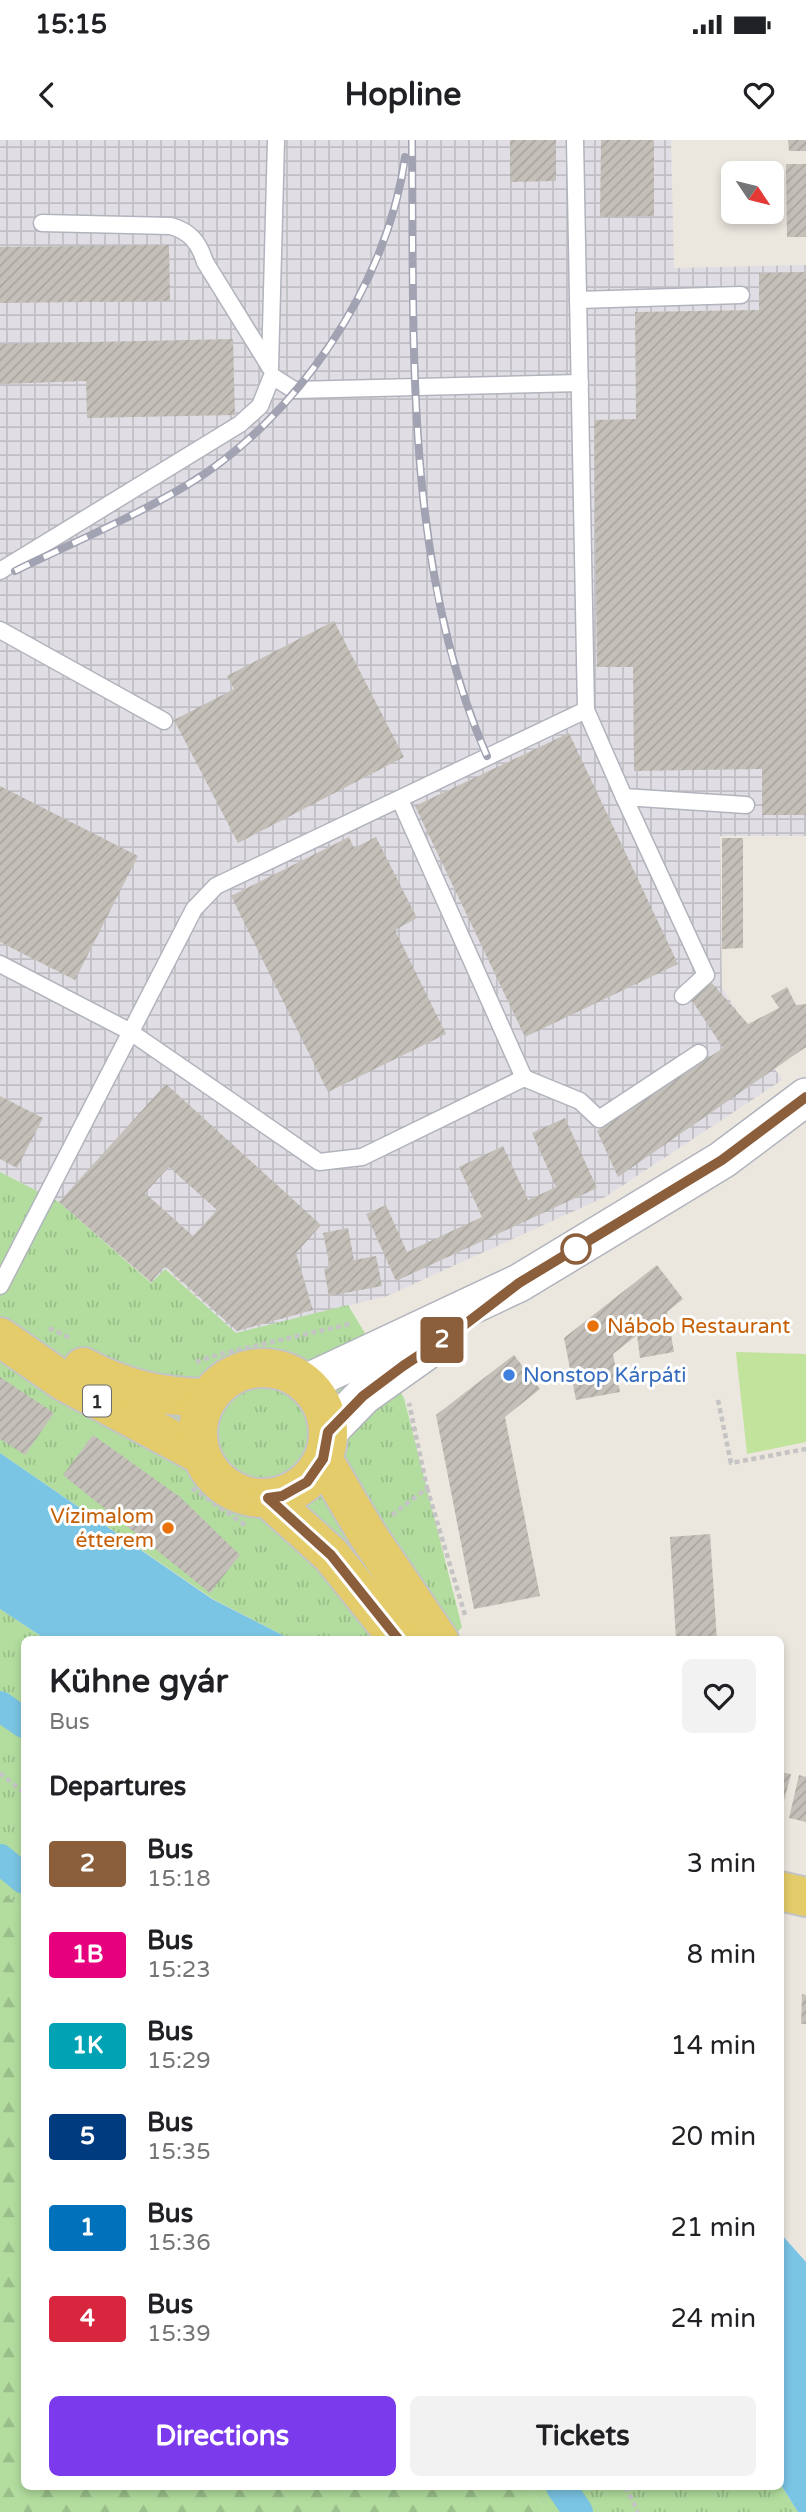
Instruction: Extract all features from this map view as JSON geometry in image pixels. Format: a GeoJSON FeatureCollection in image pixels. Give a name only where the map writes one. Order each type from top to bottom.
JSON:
{"type":"FeatureCollection","features":[{"type":"Feature","properties":{"kind":"main road","name":"1"},"geometry":{"type":"LineString","coordinates":[[0,1327],[19,1333],[101,1377],[143,1392],[165,1397],[208,1398]]}},
{"type":"Feature","properties":{"kind":"main road","name":"1"},"geometry":{"type":"LineString","coordinates":[[0,1337],[196,1471],[211,1473],[227,1488],[247,1497],[257,1512]]}},
{"type":"Feature","properties":{"kind":"main road"},"geometry":{"type":"LineString","coordinates":[[196,1471],[197,1431],[208,1398],[230,1377],[248,1369],[279,1369],[306,1383],[322,1405],[326,1446],[367,1535],[454,1633]]}},
{"type":"Feature","properties":{"kind":"main road"},"geometry":{"type":"LineString","coordinates":[[326,1446],[307,1482],[257,1512],[331,1555],[396,1636]]}},
{"type":"Feature","properties":{"kind":"main road"},"geometry":{"type":"LineString","coordinates":[[784,1892],[806,1897]]}},
{"type":"Feature","properties":{"kind":"street"},"geometry":{"type":"LineString","coordinates":[[306,1383],[519,1283],[722,1160],[806,1097]]}},
{"type":"Feature","properties":{"kind":"street"},"geometry":{"type":"LineString","coordinates":[[326,1446],[363,1396],[519,1283]]}},
{"type":"Feature","properties":{"kind":"lane"},"geometry":{"type":"LineString","coordinates":[[0,571],[240,424],[260,406],[271,371],[276,140]]}},
{"type":"Feature","properties":{"kind":"lane"},"geometry":{"type":"LineString","coordinates":[[575,140],[586,710],[706,975],[683,996]]}},
{"type":"Feature","properties":{"kind":"lane"},"geometry":{"type":"LineString","coordinates":[[42,223],[171,226],[184,230],[199,244],[205,262],[271,371],[295,390],[580,383]]}},
{"type":"Feature","properties":{"kind":"lane"},"geometry":{"type":"LineString","coordinates":[[578,300],[741,295]]}},
{"type":"Feature","properties":{"kind":"lane"},"geometry":{"type":"LineString","coordinates":[[0,630],[164,721]]}},
{"type":"Feature","properties":{"kind":"lane"},"geometry":{"type":"LineString","coordinates":[[0,1286],[194,908],[216,886],[586,710]]}},
{"type":"Feature","properties":{"kind":"lane"},"geometry":{"type":"LineString","coordinates":[[624,797],[746,805]]}},
{"type":"Feature","properties":{"kind":"lane"},"geometry":{"type":"LineString","coordinates":[[401,800],[524,1078],[580,1101],[600,1119],[699,1053]]}},
{"type":"Feature","properties":{"kind":"lane"},"geometry":{"type":"LineString","coordinates":[[0,964],[129,1031],[319,1162],[362,1157],[524,1078]]}},
{"type":"Feature","properties":{"kind":"path"},"geometry":{"type":"LineString","coordinates":[[403,1366],[454,1633]]}},
{"type":"Feature","properties":{"kind":"path"},"geometry":{"type":"LineString","coordinates":[[718,1401],[732,1463],[806,1449]]}},
{"type":"Feature","properties":{"kind":"path"},"geometry":{"type":"LineString","coordinates":[[196,1471],[257,1512]]}},
{"type":"Feature","properties":{"kind":"path"},"geometry":{"type":"LineString","coordinates":[[367,1535],[427,1488]]}},
{"type":"Feature","properties":{"kind":"path"},"geometry":{"type":"LineString","coordinates":[[0,1773],[21,1790]]}},
{"type":"Feature","properties":{"kind":"path"},"geometry":{"type":"LineString","coordinates":[[627,2490],[638,2512]]}},
{"type":"Feature","properties":{"kind":"shaded area"},"geometry":{"type":"Polygon","coordinates":[[[0,140],[671,140],[674,268],[806,265],[806,836],[720,836],[722,988],[782,1080],[605,1197],[387,1296],[236,1333],[166,1269],[152,1283],[59,1202],[0,1172],[0,140]]]}},
{"type":"Feature","properties":{"kind":"green space"},"geometry":{"type":"Polygon","coordinates":[[[0,1172],[59,1202],[151,1283],[165,1269],[236,1333],[348,1305],[404,1398],[462,1627],[454,1636],[284,1636],[213,1599],[0,1453],[0,1172]]]}},
{"type":"Feature","properties":{"kind":"green space"},"geometry":{"type":"Polygon","coordinates":[[[736,1352],[806,1354],[806,1442],[747,1454],[736,1352]]]}},
{"type":"Feature","properties":{"kind":"green space"},"geometry":{"type":"Polygon","coordinates":[[[0,1609],[41,1636],[21,1636],[21,1908],[0,1890],[0,1609]]]}},
{"type":"Feature","properties":{"kind":"green space"},"geometry":{"type":"Polygon","coordinates":[[[0,1890],[21,1908],[21,2490],[531,2490],[546,2512],[0,2512],[0,1890]]]}},
{"type":"Feature","properties":{"kind":"green space"},"geometry":{"type":"Polygon","coordinates":[[[531,2490],[784,2490],[798,2512],[546,2512],[531,2490]]]}},
{"type":"Feature","properties":{"kind":"water"},"geometry":{"type":"Polygon","coordinates":[[[0,1453],[212,1599],[284,1636],[41,1636],[0,1609],[0,1453]]]}},
{"type":"Feature","properties":{"kind":"water"},"geometry":{"type":"Polygon","coordinates":[[[784,2237],[806,2262],[806,2512],[798,2512],[784,2490],[784,2237]]]}},
{"type":"Feature","properties":{"kind":"building"},"geometry":{"type":"Polygon","coordinates":[[[510,140],[556,140],[556,181],[510,182],[510,140]]]}},
{"type":"Feature","properties":{"kind":"building"},"geometry":{"type":"Polygon","coordinates":[[[601,140],[654,140],[654,216],[600,217],[601,140]]]}},
{"type":"Feature","properties":{"kind":"building"},"geometry":{"type":"Polygon","coordinates":[[[788,140],[806,140],[806,151],[789,151],[788,140]]]}},
{"type":"Feature","properties":{"kind":"building"},"geometry":{"type":"Polygon","coordinates":[[[786,164],[806,164],[806,237],[787,237],[786,164]]]}},
{"type":"Feature","properties":{"kind":"building"},"geometry":{"type":"Polygon","coordinates":[[[169,245],[170,301],[0,303],[0,247],[169,245]]]}},
{"type":"Feature","properties":{"kind":"building"},"geometry":{"type":"Polygon","coordinates":[[[806,272],[806,815],[762,815],[762,769],[634,771],[633,667],[597,667],[594,420],[636,419],[635,312],[759,310],[759,273],[806,272]]]}},
{"type":"Feature","properties":{"kind":"building"},"geometry":{"type":"Polygon","coordinates":[[[233,339],[235,415],[87,418],[86,381],[0,384],[0,344],[233,339]]]}},
{"type":"Feature","properties":{"kind":"building"},"geometry":{"type":"Polygon","coordinates":[[[334,621],[404,757],[238,843],[174,720],[234,689],[227,676],[334,621]]]}},
{"type":"Feature","properties":{"kind":"building"},"geometry":{"type":"Polygon","coordinates":[[[569,733],[678,964],[525,1037],[415,806],[569,733]]]}},
{"type":"Feature","properties":{"kind":"building"},"geometry":{"type":"Polygon","coordinates":[[[0,786],[138,856],[75,980],[0,942],[0,786]]]}},
{"type":"Feature","properties":{"kind":"building"},"geometry":{"type":"Polygon","coordinates":[[[349,837],[354,848],[376,837],[417,918],[395,930],[446,1034],[328,1092],[231,896],[349,837]]]}},
{"type":"Feature","properties":{"kind":"building"},"geometry":{"type":"Polygon","coordinates":[[[722,838],[743,838],[743,948],[722,949],[722,838]]]}},
{"type":"Feature","properties":{"kind":"building"},"geometry":{"type":"Polygon","coordinates":[[[712,983],[748,1024],[779,1008],[771,996],[787,987],[796,1005],[806,1004],[806,1047],[618,1177],[597,1131],[723,1048],[691,999],[712,983]]]}},
{"type":"Feature","properties":{"kind":"building"},"geometry":{"type":"Polygon","coordinates":[[[166,1084],[321,1225],[296,1253],[313,1310],[237,1331],[165,1266],[151,1282],[59,1202],[166,1084]],[[169,1167],[145,1193],[193,1236],[217,1210],[169,1167]]]}},
{"type":"Feature","properties":{"kind":"building"},"geometry":{"type":"Polygon","coordinates":[[[0,1096],[43,1118],[17,1168],[0,1159],[0,1096]]]}},
{"type":"Feature","properties":{"kind":"building"},"geometry":{"type":"Polygon","coordinates":[[[565,1118],[597,1188],[396,1281],[366,1214],[386,1205],[407,1252],[482,1217],[459,1167],[503,1146],[528,1200],[556,1187],[532,1133],[565,1118]]]}},
{"type":"Feature","properties":{"kind":"building"},"geometry":{"type":"Polygon","coordinates":[[[348,1228],[354,1260],[376,1256],[382,1286],[329,1296],[324,1269],[330,1267],[323,1233],[348,1228]]]}},
{"type":"Feature","properties":{"kind":"building"},"geometry":{"type":"Polygon","coordinates":[[[657,1265],[683,1299],[667,1312],[674,1352],[640,1358],[637,1335],[613,1354],[620,1392],[576,1400],[564,1338],[657,1265]]]}},
{"type":"Feature","properties":{"kind":"building"},"geometry":{"type":"Polygon","coordinates":[[[514,1355],[540,1389],[505,1417],[540,1596],[474,1609],[436,1415],[514,1355]]]}},
{"type":"Feature","properties":{"kind":"building"},"geometry":{"type":"Polygon","coordinates":[[[0,1377],[54,1413],[25,1455],[0,1439],[0,1377]]]}},
{"type":"Feature","properties":{"kind":"building"},"geometry":{"type":"Polygon","coordinates":[[[93,1435],[180,1497],[240,1555],[210,1593],[63,1475],[93,1435]]]}},
{"type":"Feature","properties":{"kind":"building"},"geometry":{"type":"Polygon","coordinates":[[[710,1534],[717,1636],[676,1636],[670,1537],[710,1534]]]}},
{"type":"Feature","properties":{"kind":"building"},"geometry":{"type":"Polygon","coordinates":[[[784,1773],[791,1774],[784,1801],[784,1773]]]}},
{"type":"Feature","properties":{"kind":"building"},"geometry":{"type":"Polygon","coordinates":[[[799,1775],[806,1777],[806,1822],[789,1818],[799,1775]]]}},
{"type":"Feature","properties":{"kind":"building"},"geometry":{"type":"Polygon","coordinates":[[[802,1994],[806,1995],[806,2024],[801,2024],[802,1994]]]}},
{"type":"Feature","properties":{"kind":"waterway"},"geometry":{"type":"LineString","coordinates":[[0,1706],[21,1721]]}},
{"type":"Feature","properties":{"kind":"waterway"},"geometry":{"type":"LineString","coordinates":[[0,1859],[21,1876]]}},
{"type":"Feature","properties":{"kind":"waterway"},"geometry":{"type":"LineString","coordinates":[[563,2490],[578,2512]]}},
{"type":"Feature","properties":{"kind":"railway"},"geometry":{"type":"LineString","coordinates":[[412,140],[415,374],[427,532],[441,609],[460,684],[487,756]]}},
{"type":"Feature","properties":{"kind":"railway"},"geometry":{"type":"LineString","coordinates":[[15,571],[187,485],[227,457],[265,424],[299,386],[330,344],[357,299],[379,253],[395,205],[405,157]]}},
{"type":"Feature","properties":{"kind":"bus line","name":"2"},"geometry":{"type":"LineString","coordinates":[[396,1636],[331,1555],[268,1498],[282,1496],[307,1482],[323,1459],[328,1432],[363,1396],[403,1366],[459,1329],[519,1283],[722,1160],[806,1097]]}},
{"type":"Feature","properties":{"kind":"place","name":"Nábob Restaurant"},"geometry":{"type":"Point","coordinates":[593,1326]}},
{"type":"Feature","properties":{"kind":"place","name":"Nonstop Kárpáti"},"geometry":{"type":"Point","coordinates":[509,1375]}},
{"type":"Feature","properties":{"kind":"place","name":"Vízimalom étterem"},"geometry":{"type":"Point","coordinates":[168,1528]}}]}
